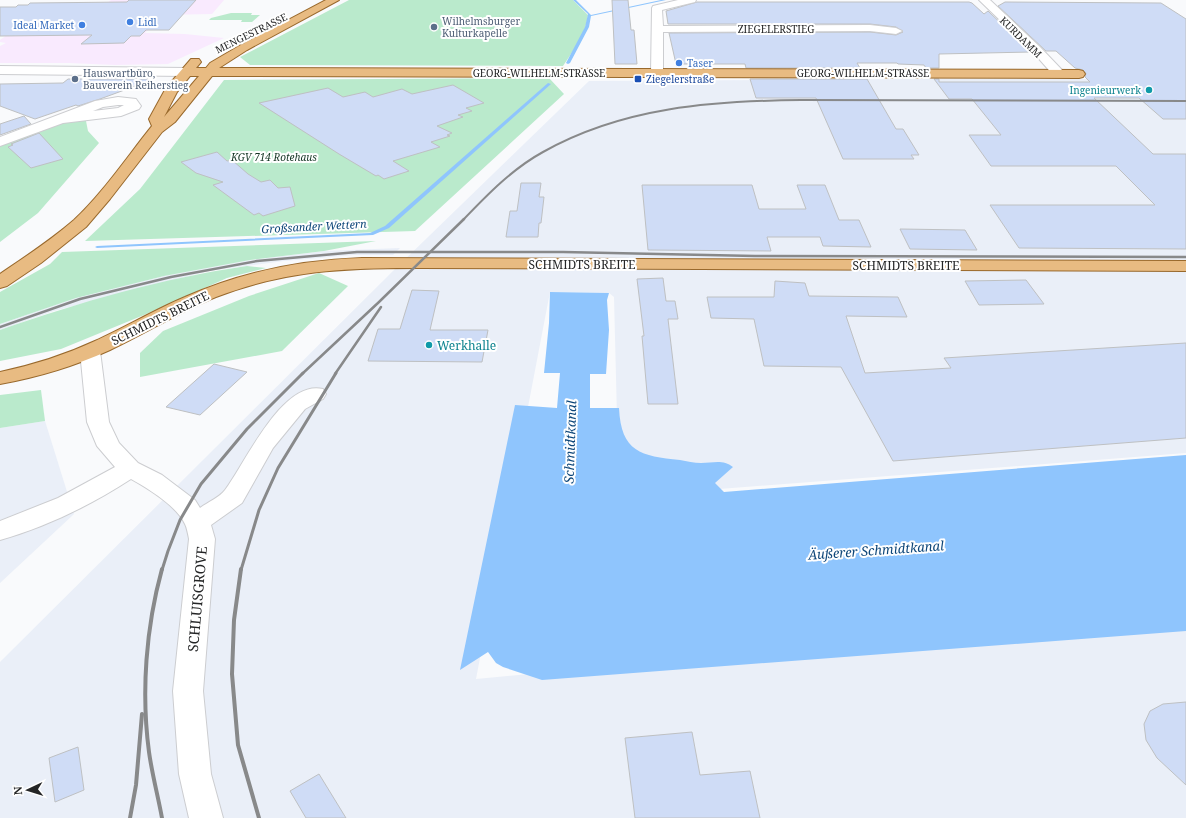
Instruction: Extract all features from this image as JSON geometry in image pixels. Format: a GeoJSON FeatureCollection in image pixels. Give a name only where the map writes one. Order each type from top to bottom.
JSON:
{"type":"FeatureCollection","features":[{"type":"Feature","properties":{"kind":"main road","name":"MENGESTRASSE"},"geometry":{"type":"LineString","coordinates":[[221,48],[320,0]]}},
{"type":"Feature","properties":{"kind":"main road","name":"MENGESTRASSE"},"geometry":{"type":"LineString","coordinates":[[0,282],[35,259],[80,223],[157,129],[170,118],[208,72],[223,59],[334,0]]}},
{"type":"Feature","properties":{"kind":"main road","name":"MENGESTRASSE"},"geometry":{"type":"LineString","coordinates":[[157,129],[156,119],[164,104],[186,72],[194,63],[204,57]]}},
{"type":"Feature","properties":{"kind":"main road","name":"GEORG-WILHELM-STRASSE"},"geometry":{"type":"LineString","coordinates":[[186,72],[1079,74]]}},
{"type":"Feature","properties":{"kind":"main road","name":"SCHMIDTS BREITE"},"geometry":{"type":"LineString","coordinates":[[0,378],[48,367],[90,351],[181,306],[227,287],[285,272],[328,265],[419,263],[1186,266]]}},
{"type":"Feature","properties":{"kind":"street"},"geometry":{"type":"LineString","coordinates":[[657,73],[657,8],[691,0]]}},
{"type":"Feature","properties":{"kind":"street","name":"KURDAMM"},"geometry":{"type":"LineString","coordinates":[[984,0],[1036,49],[1059,74]]}},
{"type":"Feature","properties":{"kind":"street","name":"ZIEGELERSTIEG"},"geometry":{"type":"LineString","coordinates":[[657,29],[870,28],[896,31]]}},
{"type":"Feature","properties":{"kind":"street","name":"GEORG-WILHELM-STRASSE"},"geometry":{"type":"LineString","coordinates":[[0,70],[186,72]]}},
{"type":"Feature","properties":{"kind":"street"},"geometry":{"type":"LineString","coordinates":[[0,142],[63,119]]}},
{"type":"Feature","properties":{"kind":"street","name":"SCHLUISGROVE"},"geometry":{"type":"LineString","coordinates":[[90,351],[98,422],[109,446],[130,469],[153,481],[186,506],[197,522],[202,539],[188,691],[194,774],[206,818]]}},
{"type":"Feature","properties":{"kind":"street"},"geometry":{"type":"LineString","coordinates":[[197,522],[233,497],[264,444],[297,404],[315,394]]}},
{"type":"Feature","properties":{"kind":"street"},"geometry":{"type":"LineString","coordinates":[[0,531],[61,508],[102,488],[130,469]]}},
{"type":"Feature","properties":{"kind":"shaded area"},"geometry":{"type":"Polygon","coordinates":[[[111,0],[224,0],[212,14],[163,15],[145,33],[185,34],[224,38],[168,64],[115,65],[0,63],[0,46],[6,43],[0,42],[0,40],[31,18],[101,8],[111,0]]]}},
{"type":"Feature","properties":{"kind":"shaded area"},"geometry":{"type":"Polygon","coordinates":[[[1186,79],[1186,453],[668,493],[618,458],[614,297],[609,293],[550,292],[476,679],[1186,612],[1186,818],[0,818],[0,662],[394,270],[589,81],[1186,79]]]}},
{"type":"Feature","properties":{"kind":"shaded area"},"geometry":{"type":"Polygon","coordinates":[[[400,248],[393,255],[353,255],[284,261],[209,271],[54,311],[0,330],[0,324],[76,298],[164,276],[250,260],[324,251],[400,248]]]}},
{"type":"Feature","properties":{"kind":"shaded area"},"geometry":{"type":"Polygon","coordinates":[[[45,421],[74,514],[0,583],[0,428],[45,421]]]}},
{"type":"Feature","properties":{"kind":"green space"},"geometry":{"type":"Polygon","coordinates":[[[349,0],[573,0],[588,15],[582,35],[563,66],[250,65],[240,57],[349,0]]]}},
{"type":"Feature","properties":{"kind":"green space"},"geometry":{"type":"Polygon","coordinates":[[[231,13],[252,13],[251,15],[260,15],[252,22],[241,22],[242,20],[209,20],[211,18],[231,13]]]}},
{"type":"Feature","properties":{"kind":"green space","name":"KGV 714 Rotehaus"},"geometry":{"type":"Polygon","coordinates":[[[549,78],[564,94],[415,231],[85,241],[140,189],[224,80],[549,78]]]}},
{"type":"Feature","properties":{"kind":"green space"},"geometry":{"type":"Polygon","coordinates":[[[78,118],[86,121],[88,131],[99,143],[38,213],[0,242],[0,146],[78,118]]]}},
{"type":"Feature","properties":{"kind":"green space"},"geometry":{"type":"Polygon","coordinates":[[[376,241],[324,251],[250,260],[164,276],[76,298],[0,324],[0,292],[50,264],[62,252],[376,241]]]}},
{"type":"Feature","properties":{"kind":"green space"},"geometry":{"type":"Polygon","coordinates":[[[247,266],[266,268],[227,278],[144,315],[61,349],[0,361],[0,330],[122,292],[184,277],[247,266]]]}},
{"type":"Feature","properties":{"kind":"green space"},"geometry":{"type":"Polygon","coordinates":[[[319,273],[348,286],[282,351],[140,377],[140,353],[163,331],[249,296],[319,273]]]}},
{"type":"Feature","properties":{"kind":"green space"},"geometry":{"type":"Polygon","coordinates":[[[41,390],[45,421],[0,428],[0,395],[41,390]]]}},
{"type":"Feature","properties":{"kind":"water"},"geometry":{"type":"Polygon","coordinates":[[[550,292],[609,293],[607,300],[609,330],[606,374],[590,374],[590,408],[619,408],[624,434],[629,443],[644,453],[696,463],[725,463],[733,467],[715,483],[724,492],[1186,455],[1186,631],[542,680],[503,667],[496,663],[488,652],[460,670],[515,405],[557,408],[560,373],[544,373],[549,323],[550,292]]]}},
{"type":"Feature","properties":{"kind":"building"},"geometry":{"type":"Polygon","coordinates":[[[129,0],[196,0],[169,30],[146,30],[140,36],[131,36],[124,43],[81,44],[92,35],[0,36],[0,7],[16,7],[18,5],[28,5],[30,3],[127,2],[129,0]]]}},
{"type":"Feature","properties":{"kind":"building"},"geometry":{"type":"Polygon","coordinates":[[[612,0],[628,0],[631,30],[634,30],[637,64],[615,64],[612,0]]]}},
{"type":"Feature","properties":{"kind":"building"},"geometry":{"type":"Polygon","coordinates":[[[697,2],[969,2],[984,14],[988,11],[1031,52],[939,54],[939,68],[926,68],[924,65],[897,63],[857,63],[860,68],[746,68],[745,64],[676,64],[669,33],[870,32],[896,35],[903,32],[896,27],[870,24],[668,24],[666,11],[697,2]]]}},
{"type":"Feature","properties":{"kind":"building"},"geometry":{"type":"Polygon","coordinates":[[[1005,2],[1161,3],[1186,19],[1186,119],[1163,119],[1139,98],[1094,98],[1153,154],[1186,154],[1186,249],[1019,248],[990,205],[1155,205],[1116,166],[991,166],[969,135],[1001,135],[972,99],[949,99],[934,79],[939,79],[939,82],[1090,82],[1085,77],[1086,73],[1083,70],[1075,68],[1056,51],[1046,51],[998,6],[1005,2]]]}},
{"type":"Feature","properties":{"kind":"building"},"geometry":{"type":"Polygon","coordinates":[[[68,79],[148,79],[149,81],[100,99],[78,106],[76,105],[35,119],[0,106],[0,84],[63,83],[68,79]]]}},
{"type":"Feature","properties":{"kind":"building"},"geometry":{"type":"Polygon","coordinates":[[[750,79],[867,79],[896,129],[903,129],[919,155],[911,155],[914,159],[843,159],[816,98],[756,98],[750,79]]]}},
{"type":"Feature","properties":{"kind":"building"},"geometry":{"type":"Polygon","coordinates":[[[453,85],[484,103],[466,108],[472,111],[458,115],[463,117],[437,126],[452,133],[447,135],[450,136],[431,142],[440,147],[393,161],[409,171],[384,179],[378,175],[376,176],[339,154],[259,103],[328,88],[343,97],[365,92],[373,97],[402,89],[412,94],[453,85]]]}},
{"type":"Feature","properties":{"kind":"building"},"geometry":{"type":"Polygon","coordinates":[[[24,116],[31,124],[0,135],[0,124],[24,116]]]}},
{"type":"Feature","properties":{"kind":"building"},"geometry":{"type":"Polygon","coordinates":[[[39,133],[63,159],[31,168],[8,147],[13,145],[11,144],[39,133]]]}},
{"type":"Feature","properties":{"kind":"building"},"geometry":{"type":"Polygon","coordinates":[[[217,152],[227,161],[232,160],[248,174],[261,182],[270,180],[278,188],[290,187],[295,206],[263,216],[259,213],[254,215],[213,185],[223,182],[196,173],[181,162],[217,152]]]}},
{"type":"Feature","properties":{"kind":"building"},"geometry":{"type":"Polygon","coordinates":[[[521,183],[541,183],[539,197],[544,197],[538,237],[506,237],[510,211],[517,211],[521,183]]]}},
{"type":"Feature","properties":{"kind":"building"},"geometry":{"type":"Polygon","coordinates":[[[642,185],[752,185],[759,209],[806,209],[797,185],[825,185],[839,220],[859,220],[871,247],[823,246],[820,237],[767,237],[771,251],[648,250],[642,185]]]}},
{"type":"Feature","properties":{"kind":"building"},"geometry":{"type":"Polygon","coordinates":[[[900,229],[965,230],[977,250],[910,249],[900,229]]]}},
{"type":"Feature","properties":{"kind":"building"},"geometry":{"type":"Polygon","coordinates":[[[663,278],[666,301],[675,301],[678,319],[668,319],[678,404],[648,404],[642,336],[644,336],[637,279],[663,278]]]}},
{"type":"Feature","properties":{"kind":"building"},"geometry":{"type":"Polygon","coordinates":[[[1026,280],[1044,304],[979,305],[965,281],[1026,280]]]}},
{"type":"Feature","properties":{"kind":"building"},"geometry":{"type":"Polygon","coordinates":[[[775,281],[805,283],[809,296],[898,297],[907,317],[846,316],[865,373],[951,368],[944,358],[1186,343],[1186,438],[893,461],[841,367],[764,366],[754,319],[711,318],[707,297],[774,297],[775,281]]]}},
{"type":"Feature","properties":{"kind":"building","name":"Werkhalle"},"geometry":{"type":"Polygon","coordinates":[[[412,290],[439,291],[430,330],[488,330],[482,362],[368,361],[378,329],[400,329],[412,290]]]}},
{"type":"Feature","properties":{"kind":"building"},"geometry":{"type":"Polygon","coordinates":[[[214,364],[247,372],[200,415],[166,407],[214,364]]]}},
{"type":"Feature","properties":{"kind":"building"},"geometry":{"type":"Polygon","coordinates":[[[1186,702],[1186,785],[1157,758],[1146,740],[1144,724],[1150,711],[1163,704],[1186,702]]]}},
{"type":"Feature","properties":{"kind":"building"},"geometry":{"type":"Polygon","coordinates":[[[692,732],[700,775],[750,771],[760,818],[635,818],[625,738],[692,732]]]}},
{"type":"Feature","properties":{"kind":"building"},"geometry":{"type":"Polygon","coordinates":[[[78,747],[84,790],[55,802],[49,758],[78,747]]]}},
{"type":"Feature","properties":{"kind":"building"},"geometry":{"type":"Polygon","coordinates":[[[319,774],[346,818],[306,818],[290,791],[319,774]]]}},
{"type":"Feature","properties":{"kind":"waterway","name":"Großsander Wettern"},"geometry":{"type":"LineString","coordinates":[[574,0],[590,14],[590,16]]}},
{"type":"Feature","properties":{"kind":"waterway"},"geometry":{"type":"LineString","coordinates":[[590,16],[665,0]]}},
{"type":"Feature","properties":{"kind":"waterway","name":"Großsander Wettern"},"geometry":{"type":"LineString","coordinates":[[568,63],[587,27],[590,16]]}},
{"type":"Feature","properties":{"kind":"waterway","name":"Großsander Wettern"},"geometry":{"type":"LineString","coordinates":[[97,247],[371,234],[387,227],[549,84]]}},
{"type":"Feature","properties":{"kind":"railway"},"geometry":{"type":"LineString","coordinates":[[464,219],[510,174],[543,152],[573,137],[605,125],[636,116],[669,110],[734,102],[801,100],[1186,101]]}},
{"type":"Feature","properties":{"kind":"railway"},"geometry":{"type":"LineString","coordinates":[[430,252],[464,219]]}},
{"type":"Feature","properties":{"kind":"railway"},"geometry":{"type":"LineString","coordinates":[[0,327],[80,299],[171,277],[257,261],[357,252],[430,252]]}},
{"type":"Feature","properties":{"kind":"railway"},"geometry":{"type":"LineString","coordinates":[[302,374],[430,252]]}},
{"type":"Feature","properties":{"kind":"railway"},"geometry":{"type":"LineString","coordinates":[[430,252],[563,252],[755,256],[1186,257]]}},
{"type":"Feature","properties":{"kind":"railway"},"geometry":{"type":"LineString","coordinates":[[335,374],[381,307]]}},
{"type":"Feature","properties":{"kind":"railway"},"geometry":{"type":"LineString","coordinates":[[241,570],[259,510],[278,468],[336,373]]}},
{"type":"Feature","properties":{"kind":"railway"},"geometry":{"type":"LineString","coordinates":[[162,570],[180,520],[201,484],[247,429],[302,374]]}},
{"type":"Feature","properties":{"kind":"railway"},"geometry":{"type":"LineString","coordinates":[[162,569],[152,614],[146,660],[145,706],[149,752],[162,818]]}},
{"type":"Feature","properties":{"kind":"railway"},"geometry":{"type":"LineString","coordinates":[[241,569],[234,620],[232,674],[238,745],[259,818]]}},
{"type":"Feature","properties":{"kind":"railway"},"geometry":{"type":"LineString","coordinates":[[130,818],[136,785],[142,714]]}},
{"type":"Feature","properties":{"kind":"place","name":"Lidl"},"geometry":{"type":"Point","coordinates":[130,22]}},
{"type":"Feature","properties":{"kind":"place","name":"Ideal Market"},"geometry":{"type":"Point","coordinates":[82,25]}},
{"type":"Feature","properties":{"kind":"place","name":"Wilhelmsburger Kulturkapelle"},"geometry":{"type":"Point","coordinates":[434,27]}},
{"type":"Feature","properties":{"kind":"place","name":"Taser"},"geometry":{"type":"Point","coordinates":[679,63]}},
{"type":"Feature","properties":{"kind":"place","name":"Hauswartbüro, Bauverein Reiherstieg"},"geometry":{"type":"Point","coordinates":[75,79]}},
{"type":"Feature","properties":{"kind":"place","name":"Ziegelerstraße"},"geometry":{"type":"Point","coordinates":[638,79]}},
{"type":"Feature","properties":{"kind":"place","name":"Ingenieurwerk"},"geometry":{"type":"Point","coordinates":[1149,90]}},
{"type":"Feature","properties":{"kind":"place","name":"Werkhalle"},"geometry":{"type":"Point","coordinates":[429,345]}},
{"type":"Feature","properties":{"kind":"water label","name":"Schmidtkanal"},"geometry":{"type":"Point","coordinates":[570,442]}},
{"type":"Feature","properties":{"kind":"water label","name":"Äußerer Schmidtkanal"},"geometry":{"type":"Point","coordinates":[876,550]}}]}
